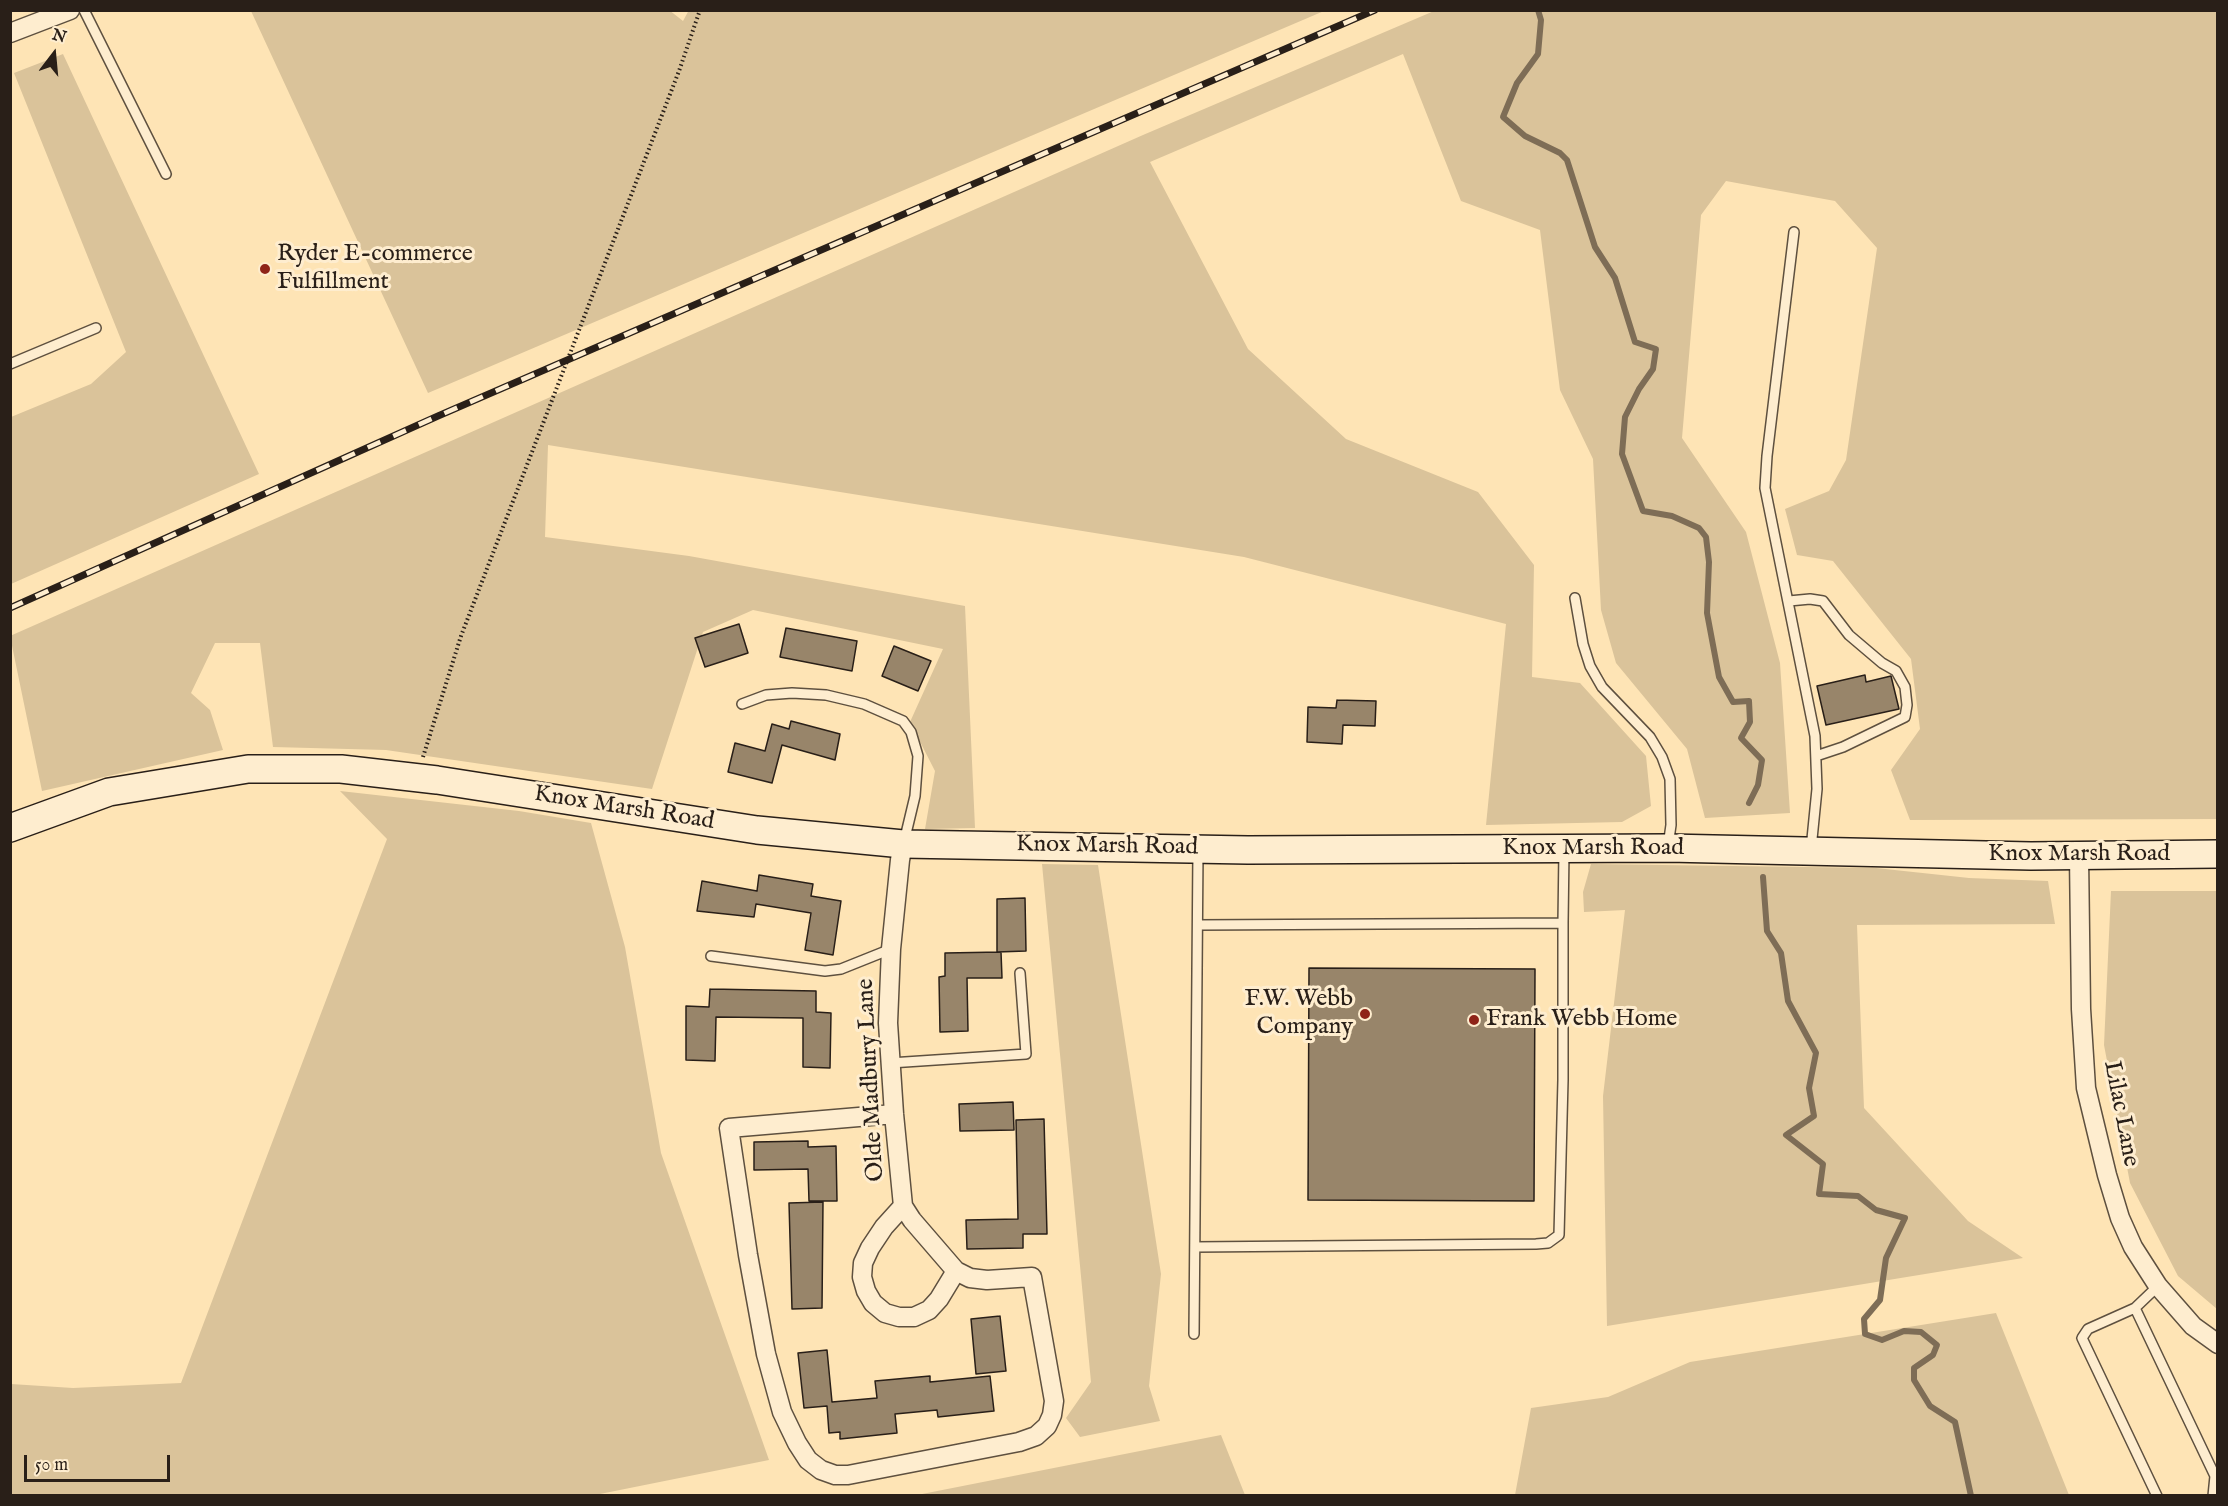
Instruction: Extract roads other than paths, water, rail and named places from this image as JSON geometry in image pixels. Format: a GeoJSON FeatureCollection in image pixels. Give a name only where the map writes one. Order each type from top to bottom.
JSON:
{"type":"FeatureCollection","features":[{"type":"Feature","properties":{"kind":"main road","name":"Knox Marsh Road"},"geometry":{"type":"LineString","coordinates":[[10,828],[109,792],[248,769],[341,769],[417,778],[758,830],[903,844],[1198,849],[1668,848],[2079,856],[2217,854]]}},
{"type":"Feature","properties":{"kind":"street"},"geometry":{"type":"LineString","coordinates":[[10,33],[70,10]]}},
{"type":"Feature","properties":{"kind":"street","name":"Olde Madbury Lane"},"geometry":{"type":"LineString","coordinates":[[903,844],[891,949],[888,1023],[903,1206],[912,1221],[956,1271],[939,1299],[929,1310],[914,1317],[899,1317],[885,1313],[873,1303],[862,1277],[863,1263],[884,1227],[903,1206]]}},
{"type":"Feature","properties":{"kind":"street","name":"Lilac Lane"},"geometry":{"type":"LineString","coordinates":[[2079,856],[2081,1009],[2086,1088],[2093,1123],[2120,1218],[2133,1247],[2158,1286],[2193,1326],[2217,1344]]}},
{"type":"Feature","properties":{"kind":"street"},"geometry":{"type":"LineString","coordinates":[[894,1114],[729,1128],[766,1354],[782,1412],[808,1460],[821,1470],[835,1475],[848,1475],[1007,1445],[1036,1436],[1047,1426],[1052,1415],[1054,1401],[1032,1277],[987,1280],[970,1278],[956,1271]]}},
{"type":"Feature","properties":{"kind":"lane"},"geometry":{"type":"LineString","coordinates":[[84,10],[166,174]]}},
{"type":"Feature","properties":{"kind":"lane"},"geometry":{"type":"LineString","coordinates":[[1794,232],[1765,488],[1815,736],[1817,789],[1811,851]]}},
{"type":"Feature","properties":{"kind":"lane"},"geometry":{"type":"LineString","coordinates":[[10,364],[96,328]]}},
{"type":"Feature","properties":{"kind":"lane"},"geometry":{"type":"LineString","coordinates":[[1575,598],[1583,644],[1590,666],[1602,687],[1650,737],[1662,757],[1670,779],[1671,825],[1668,848]]}},
{"type":"Feature","properties":{"kind":"lane"},"geometry":{"type":"LineString","coordinates":[[1789,601],[1810,599],[1823,601],[1849,635],[1882,663],[1896,671],[1905,687],[1907,705],[1905,717],[1843,747],[1816,756]]}},
{"type":"Feature","properties":{"kind":"lane"},"geometry":{"type":"LineString","coordinates":[[742,704],[765,696],[792,693],[826,696],[864,704],[887,712],[903,721],[911,732],[918,756],[918,777],[903,844]]}},
{"type":"Feature","properties":{"kind":"lane"},"geometry":{"type":"LineString","coordinates":[[1194,1334],[1198,849]]}},
{"type":"Feature","properties":{"kind":"lane"},"geometry":{"type":"LineString","coordinates":[[1196,1247],[1536,1244],[1548,1243],[1559,1235],[1563,1080],[1564,849]]}},
{"type":"Feature","properties":{"kind":"lane"},"geometry":{"type":"LineString","coordinates":[[1198,925],[1563,923]]}},
{"type":"Feature","properties":{"kind":"lane"},"geometry":{"type":"LineString","coordinates":[[711,956],[825,970],[842,969],[891,949]]}},
{"type":"Feature","properties":{"kind":"lane"},"geometry":{"type":"LineString","coordinates":[[890,1064],[1026,1054],[1020,973]]}},
{"type":"Feature","properties":{"kind":"lane"},"geometry":{"type":"LineString","coordinates":[[2157,1496],[2082,1338],[2088,1329],[2135,1308],[2158,1286]]}},
{"type":"Feature","properties":{"kind":"lane"},"geometry":{"type":"LineString","coordinates":[[2135,1308],[2215,1476],[2213,1496]]}},
{"type":"Feature","properties":{"kind":"waterway"},"geometry":{"type":"LineString","coordinates":[[1538,10],[1541,20],[1538,54],[1517,83],[1503,117],[1525,136],[1560,153],[1567,160],[1595,247],[1615,278],[1635,342],[1656,349],[1653,369],[1639,389],[1625,417],[1622,454],[1643,511],[1672,516],[1699,528],[1706,537],[1709,562],[1707,613],[1719,677],[1733,702],[1749,701],[1750,722],[1741,738],[1762,760],[1758,785],[1749,803]]}},
{"type":"Feature","properties":{"kind":"waterway"},"geometry":{"type":"LineString","coordinates":[[1763,877],[1767,931],[1781,953],[1788,1001],[1816,1053],[1809,1088],[1814,1116],[1786,1135],[1823,1164],[1819,1194],[1858,1196],[1876,1210],[1905,1218],[1886,1258],[1880,1300],[1864,1319],[1865,1334],[1882,1340],[1904,1331],[1921,1332],[1937,1345],[1933,1355],[1914,1368],[1914,1380],[1930,1406],[1955,1422],[1971,1496]]}},
{"type":"Feature","properties":{"kind":"railway"},"geometry":{"type":"LineString","coordinates":[[10,608],[438,416],[1375,10]]}},
{"type":"Feature","properties":{"kind":"place","name":"Ryder E-commerce Fulfillment"},"geometry":{"type":"Point","coordinates":[265,269]}},
{"type":"Feature","properties":{"kind":"place","name":"F.W. Webb Company"},"geometry":{"type":"Point","coordinates":[1365,1014]}},
{"type":"Feature","properties":{"kind":"place","name":"Frank Webb Home"},"geometry":{"type":"Point","coordinates":[1474,1020]}}]}
